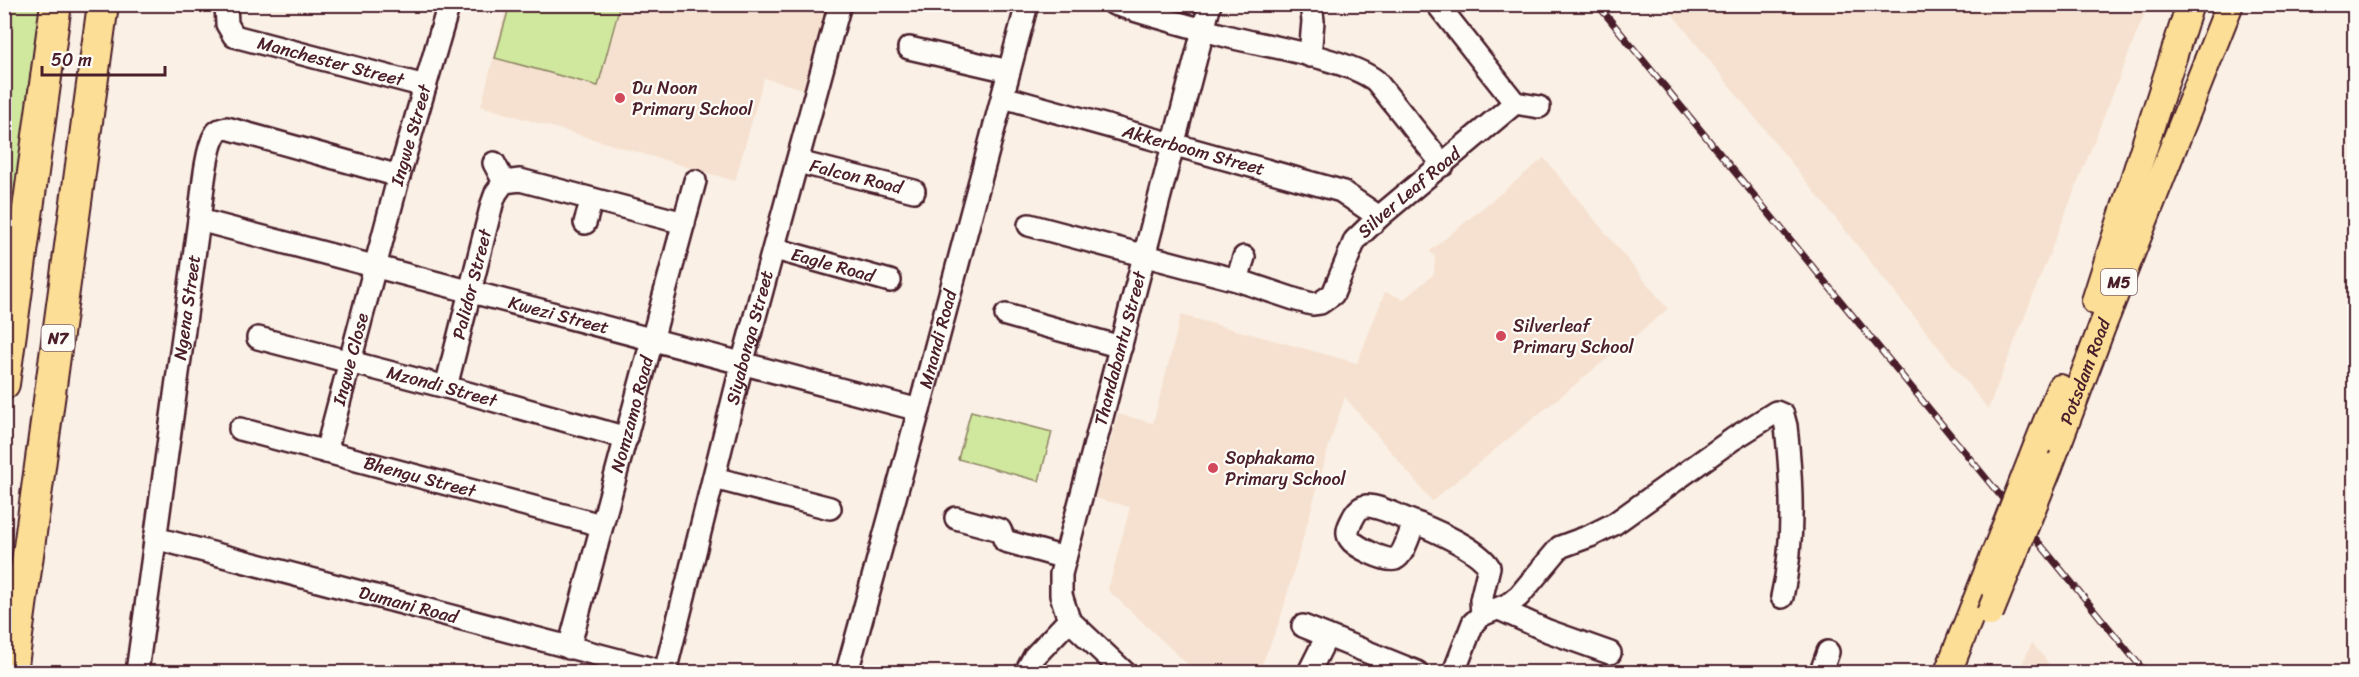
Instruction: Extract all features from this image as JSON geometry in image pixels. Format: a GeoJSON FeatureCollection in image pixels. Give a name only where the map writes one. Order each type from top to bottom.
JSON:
{"type":"FeatureCollection","features":[{"type":"Feature","properties":{"kind":"highway"},"geometry":{"type":"LineString","coordinates":[[4,384],[56,4]]}},
{"type":"Feature","properties":{"kind":"highway","name":"N7"},"geometry":{"type":"LineString","coordinates":[[12,672],[103,4]]}},
{"type":"Feature","properties":{"kind":"main road","name":"Potsdam Road"},"geometry":{"type":"LineString","coordinates":[[1966,672],[1990,613],[2043,456],[2190,4]]}},
{"type":"Feature","properties":{"kind":"main road","name":"Potsdam Road"},"geometry":{"type":"LineString","coordinates":[[1948,672],[1984,581],[2106,316],[2230,4]]}},
{"type":"Feature","properties":{"kind":"street","name":"Manchester Street"},"geometry":{"type":"LineString","coordinates":[[226,4],[227,24],[234,36],[425,86]]}},
{"type":"Feature","properties":{"kind":"street","name":"Ingwe Street"},"geometry":{"type":"LineString","coordinates":[[376,266],[399,176],[449,4]]}},
{"type":"Feature","properties":{"kind":"street","name":"Siyabonga Street"},"geometry":{"type":"LineString","coordinates":[[664,672],[742,364],[840,4]]}},
{"type":"Feature","properties":{"kind":"street","name":"Mnandi Road"},"geometry":{"type":"LineString","coordinates":[[847,672],[1027,4]]}},
{"type":"Feature","properties":{"kind":"street"},"geometry":{"type":"LineString","coordinates":[[1114,4],[1203,30],[1357,69],[1376,81],[1443,165]]}},
{"type":"Feature","properties":{"kind":"street","name":"Thandabantu Street"},"geometry":{"type":"LineString","coordinates":[[1069,620],[1061,595],[1061,574],[1210,4]]}},
{"type":"Feature","properties":{"kind":"street"},"geometry":{"type":"LineString","coordinates":[[1310,56],[1313,21],[1311,4]]}},
{"type":"Feature","properties":{"kind":"street"},"geometry":{"type":"LineString","coordinates":[[1437,4],[1515,103],[1539,107]]}},
{"type":"Feature","properties":{"kind":"street"},"geometry":{"type":"LineString","coordinates":[[909,48],[1009,71]]}},
{"type":"Feature","properties":{"kind":"street","name":"Akkerboom Street"},"geometry":{"type":"LineString","coordinates":[[1003,97],[1341,191],[1379,217]]}},
{"type":"Feature","properties":{"kind":"street","name":"Silver Leaf Road"},"geometry":{"type":"LineString","coordinates":[[1029,225],[1237,280],[1297,300],[1312,304],[1320,303],[1333,294],[1355,240],[1379,217],[1515,103]]}},
{"type":"Feature","properties":{"kind":"street","name":"Ngena Street"},"geometry":{"type":"LineString","coordinates":[[137,672],[209,150],[214,135],[227,128],[399,176]]}},
{"type":"Feature","properties":{"kind":"street","name":"Falcon Road"},"geometry":{"type":"LineString","coordinates":[[798,162],[914,191]]}},
{"type":"Feature","properties":{"kind":"street"},"geometry":{"type":"LineString","coordinates":[[494,163],[504,182],[520,180],[684,223]]}},
{"type":"Feature","properties":{"kind":"street","name":"Nomzamo Road"},"geometry":{"type":"LineString","coordinates":[[569,648],[695,181]]}},
{"type":"Feature","properties":{"kind":"street","name":"Palidor Street"},"geometry":{"type":"LineString","coordinates":[[446,387],[496,193],[504,182]]}},
{"type":"Feature","properties":{"kind":"street"},"geometry":{"type":"LineString","coordinates":[[585,223],[592,199]]}},
{"type":"Feature","properties":{"kind":"street","name":"Kwezi Street"},"geometry":{"type":"LineString","coordinates":[[199,220],[919,410]]}},
{"type":"Feature","properties":{"kind":"street","name":"Eagle Road"},"geometry":{"type":"LineString","coordinates":[[775,249],[890,281]]}},
{"type":"Feature","properties":{"kind":"street"},"geometry":{"type":"LineString","coordinates":[[1237,280],[1244,257]]}},
{"type":"Feature","properties":{"kind":"street","name":"Ingwe Close"},"geometry":{"type":"LineString","coordinates":[[326,452],[376,266]]}},
{"type":"Feature","properties":{"kind":"street"},"geometry":{"type":"LineString","coordinates":[[1006,315],[1121,346]]}},
{"type":"Feature","properties":{"kind":"street","name":"Mzondi Street"},"geometry":{"type":"LineString","coordinates":[[258,338],[446,387],[627,438]]}},
{"type":"Feature","properties":{"kind":"street"},"geometry":{"type":"LineString","coordinates":[[1454,672],[1485,616],[1519,596],[1560,548],[1596,534],[1614,524],[1733,439],[1778,412],[1783,415],[1786,426],[1791,498],[1790,543],[1782,597]]}},
{"type":"Feature","properties":{"kind":"street","name":"Bhengu Street"},"geometry":{"type":"LineString","coordinates":[[240,429],[601,525]]}},
{"type":"Feature","properties":{"kind":"street"},"geometry":{"type":"LineString","coordinates":[[714,478],[830,508]]}},
{"type":"Feature","properties":{"kind":"street"},"geometry":{"type":"LineString","coordinates":[[956,518],[1000,530],[1005,542],[1065,558]]}},
{"type":"Feature","properties":{"kind":"street"},"geometry":{"type":"LineString","coordinates":[[1414,522],[1457,543],[1486,563],[1489,571],[1481,600],[1485,616]]}},
{"type":"Feature","properties":{"kind":"street","name":"Dumani Road"},"geometry":{"type":"LineString","coordinates":[[155,538],[664,672]]}},
{"type":"Feature","properties":{"kind":"street"},"geometry":{"type":"LineString","coordinates":[[1485,616],[1548,632],[1610,653]]}},
{"type":"Feature","properties":{"kind":"street"},"geometry":{"type":"LineString","coordinates":[[1026,672],[1034,657],[1069,620],[1124,672]]}},
{"type":"Feature","properties":{"kind":"street"},"geometry":{"type":"LineString","coordinates":[[1303,626],[1418,672]]}},
{"type":"Feature","properties":{"kind":"street"},"geometry":{"type":"LineString","coordinates":[[1309,672],[1327,636]]}},
{"type":"Feature","properties":{"kind":"street"},"geometry":{"type":"LineString","coordinates":[[1821,672],[1828,652]]}},
{"type":"Feature","properties":{"kind":"shaded area","name":"Du Noon Primary School"},"geometry":{"type":"Polygon","coordinates":[[[805,4],[826,10],[804,89],[764,78],[735,181],[481,106],[507,5],[805,4]]]}},
{"type":"Feature","properties":{"kind":"shaded area"},"geometry":{"type":"Polygon","coordinates":[[[1665,5],[2148,5],[1988,409],[1665,5]]]}},
{"type":"Feature","properties":{"kind":"shaded area"},"geometry":{"type":"Polygon","coordinates":[[[1544,158],[1668,309],[1432,501],[1345,397],[1280,620],[1259,672],[1196,672],[1108,590],[1130,507],[1095,498],[1118,414],[1153,423],[1181,315],[1357,363],[1385,292],[1404,299],[1434,274],[1435,257],[1430,251],[1544,158]]]}},
{"type":"Feature","properties":{"kind":"shaded area"},"geometry":{"type":"Polygon","coordinates":[[[2032,643],[2056,672],[2018,672],[2032,643]]]}},
{"type":"Feature","properties":{"kind":"green space"},"geometry":{"type":"Polygon","coordinates":[[[510,4],[620,5],[598,86],[495,58],[510,4]]]}},
{"type":"Feature","properties":{"kind":"green space"},"geometry":{"type":"Polygon","coordinates":[[[5,5],[41,5],[5,268],[5,5]]]}},
{"type":"Feature","properties":{"kind":"green space"},"geometry":{"type":"Polygon","coordinates":[[[971,411],[1052,432],[1039,481],[958,459],[971,411]]]}},
{"type":"Feature","properties":{"kind":"railway"},"geometry":{"type":"LineString","coordinates":[[1597,4],[2145,672]]}},
{"type":"Feature","properties":{"kind":"place","name":"Du Noon Primary School"},"geometry":{"type":"Point","coordinates":[620,98]}},
{"type":"Feature","properties":{"kind":"place","name":"Silverleaf Primary School"},"geometry":{"type":"Point","coordinates":[1501,336]}},
{"type":"Feature","properties":{"kind":"place","name":"Sophakama Primary School"},"geometry":{"type":"Point","coordinates":[1213,468]}}]}
